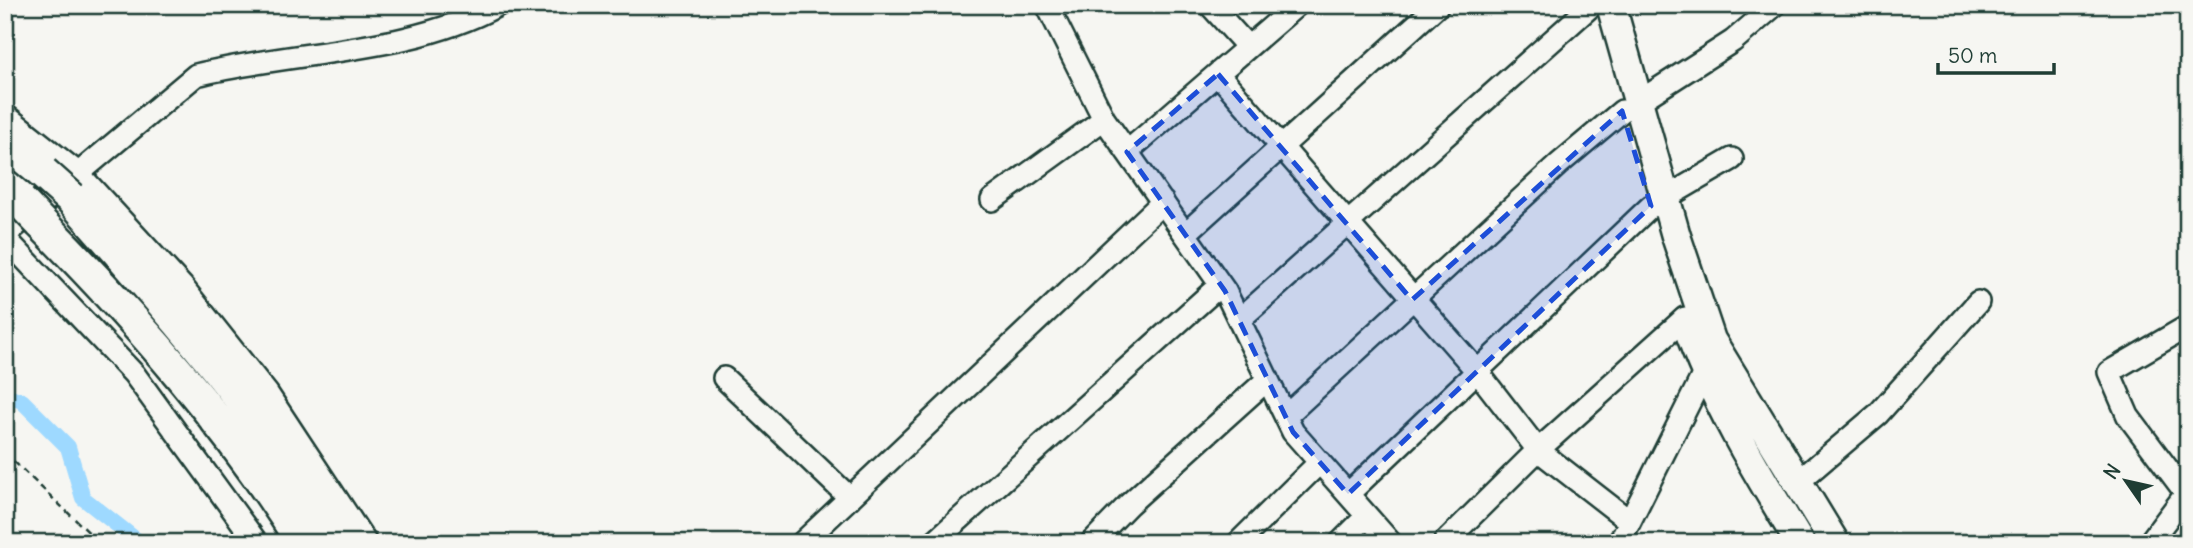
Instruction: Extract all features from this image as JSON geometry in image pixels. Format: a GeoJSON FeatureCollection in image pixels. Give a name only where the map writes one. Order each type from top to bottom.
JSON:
{"type":"FeatureCollection","features":[{"type":"Feature","properties":{"kind":"highway"},"geometry":{"type":"LineString","coordinates":[[5,141],[43,173],[75,186],[273,443],[339,543]]}},
{"type":"Feature","properties":{"kind":"highway"},"geometry":{"type":"LineString","coordinates":[[12,194],[114,296],[202,399],[267,486],[303,543]]}},
{"type":"Feature","properties":{"kind":"main road"},"geometry":{"type":"LineString","coordinates":[[1593,5],[1630,106],[1659,202],[1711,340],[1835,543]]}},
{"type":"Feature","properties":{"kind":"main road"},"geometry":{"type":"LineString","coordinates":[[1611,5],[1630,106]]}},
{"type":"Feature","properties":{"kind":"main road"},"geometry":{"type":"LineString","coordinates":[[1659,202],[1685,318],[1704,373],[1732,429],[1800,543]]}},
{"type":"Feature","properties":{"kind":"street"},"geometry":{"type":"LineString","coordinates":[[257,543],[134,374],[5,237],[75,186],[196,75],[235,65],[401,39],[477,16],[498,5]]}},
{"type":"Feature","properties":{"kind":"street"},"geometry":{"type":"LineString","coordinates":[[1047,5],[1104,119],[1220,285],[1293,432],[1391,543]]}},
{"type":"Feature","properties":{"kind":"street"},"geometry":{"type":"LineString","coordinates":[[1210,5],[1248,47]]}},
{"type":"Feature","properties":{"kind":"street"},"geometry":{"type":"LineString","coordinates":[[1127,152],[1297,5]]}},
{"type":"Feature","properties":{"kind":"street"},"geometry":{"type":"LineString","coordinates":[[1185,234],[1438,5]]}},
{"type":"Feature","properties":{"kind":"street"},"geometry":{"type":"LineString","coordinates":[[1239,320],[1593,5]]}},
{"type":"Feature","properties":{"kind":"street"},"geometry":{"type":"LineString","coordinates":[[1286,416],[1630,106],[1733,41],[1775,5]]}},
{"type":"Feature","properties":{"kind":"street"},"geometry":{"type":"LineString","coordinates":[[1217,74],[1349,221],[1412,300],[1477,371],[1538,450],[1628,520]]}},
{"type":"Feature","properties":{"kind":"street"},"geometry":{"type":"LineString","coordinates":[[5,115],[75,186],[182,286],[267,393],[366,543]]}},
{"type":"Feature","properties":{"kind":"street"},"geometry":{"type":"LineString","coordinates":[[992,200],[1104,119]]}},
{"type":"Feature","properties":{"kind":"street"},"geometry":{"type":"LineString","coordinates":[[1348,494],[1659,202],[1732,159]]}},
{"type":"Feature","properties":{"kind":"street"},"geometry":{"type":"LineString","coordinates":[[803,543],[1163,202]]}},
{"type":"Feature","properties":{"kind":"street"},"geometry":{"type":"LineString","coordinates":[[933,543],[1220,285]]}},
{"type":"Feature","properties":{"kind":"street"},"geometry":{"type":"LineString","coordinates":[[1798,482],[1878,414],[1978,302]]}},
{"type":"Feature","properties":{"kind":"street"},"geometry":{"type":"LineString","coordinates":[[1444,543],[1538,450],[1685,318]]}},
{"type":"Feature","properties":{"kind":"street"},"geometry":{"type":"LineString","coordinates":[[2149,543],[2187,493],[2128,416],[2109,372],[2188,326]]}},
{"type":"Feature","properties":{"kind":"street"},"geometry":{"type":"LineString","coordinates":[[1619,543],[1628,520],[1704,373]]}},
{"type":"Feature","properties":{"kind":"street"},"geometry":{"type":"LineString","coordinates":[[724,378],[850,498]]}},
{"type":"Feature","properties":{"kind":"street"},"geometry":{"type":"LineString","coordinates":[[1091,543],[1129,504],[1268,379]]}},
{"type":"Feature","properties":{"kind":"street"},"geometry":{"type":"LineString","coordinates":[[1238,543],[1320,461]]}},
{"type":"Feature","properties":{"kind":"street"},"geometry":{"type":"LineString","coordinates":[[1340,543],[1367,516]]}},
{"type":"Feature","properties":{"kind":"path"},"geometry":{"type":"LineString","coordinates":[[5,453],[100,543]]}},
{"type":"Feature","properties":{"kind":"highlighted area"},"geometry":{"type":"Polygon","coordinates":[[[1218,74],[1412,300],[1622,111],[1651,206],[1348,494],[1293,432],[1225,291],[1127,152],[1218,74]]]}},
{"type":"Feature","properties":{"kind":"waterway"},"geometry":{"type":"LineString","coordinates":[[5,395],[22,401],[68,447],[83,498],[140,543]]}}]}
